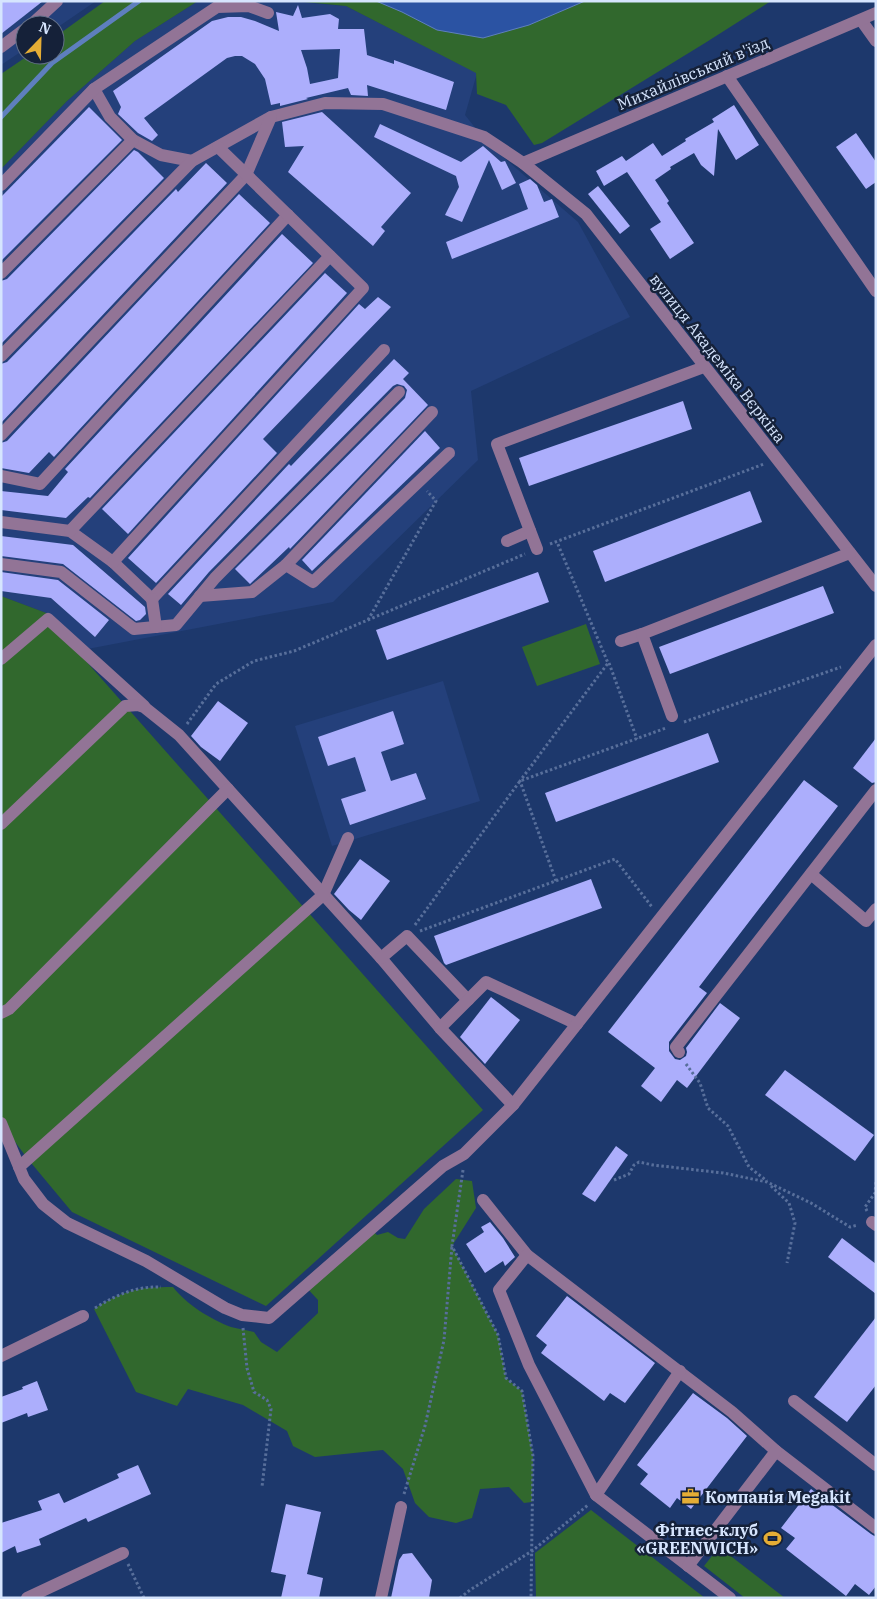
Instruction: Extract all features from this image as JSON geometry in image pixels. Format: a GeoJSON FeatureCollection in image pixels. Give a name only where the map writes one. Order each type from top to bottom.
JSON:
{"type":"FeatureCollection","features":[{"type":"Feature","properties":{"kind":"street"},"geometry":{"type":"LineString","coordinates":[[41,15],[56,1]]}},
{"type":"Feature","properties":{"kind":"street"},"geometry":{"type":"LineString","coordinates":[[1,185],[94,90],[216,7],[249,6],[268,13]]}},
{"type":"Feature","properties":{"kind":"street","name":"Михайлівський в'їзд"},"geometry":{"type":"LineString","coordinates":[[524,163],[876,13]]}},
{"type":"Feature","properties":{"kind":"street"},"geometry":{"type":"LineString","coordinates":[[861,20],[876,41]]}},
{"type":"Feature","properties":{"kind":"street"},"geometry":{"type":"LineString","coordinates":[[1,46],[15,36]]}},
{"type":"Feature","properties":{"kind":"street"},"geometry":{"type":"LineString","coordinates":[[727,76],[876,291]]}},
{"type":"Feature","properties":{"kind":"street"},"geometry":{"type":"LineString","coordinates":[[94,90],[110,117],[133,140],[161,154],[192,161]]}},
{"type":"Feature","properties":{"kind":"street","name":"вулиця Академіка Вєркіна"},"geometry":{"type":"LineString","coordinates":[[1,356],[192,161],[271,117],[325,103],[383,104],[484,137],[524,163],[586,214],[876,586]]}},
{"type":"Feature","properties":{"kind":"street"},"geometry":{"type":"LineString","coordinates":[[1,435],[246,175],[271,117]]}},
{"type":"Feature","properties":{"kind":"street"},"geometry":{"type":"LineString","coordinates":[[1,272],[133,140]]}},
{"type":"Feature","properties":{"kind":"street"},"geometry":{"type":"LineString","coordinates":[[113,562],[363,288],[218,147]]}},
{"type":"Feature","properties":{"kind":"street"},"geometry":{"type":"LineString","coordinates":[[1,476],[40,484],[288,216]]}},
{"type":"Feature","properties":{"kind":"street"},"geometry":{"type":"LineString","coordinates":[[70,531],[330,256]]}},
{"type":"Feature","properties":{"kind":"street"},"geometry":{"type":"LineString","coordinates":[[152,599],[384,350]]}},
{"type":"Feature","properties":{"kind":"street"},"geometry":{"type":"LineString","coordinates":[[537,549],[497,444],[704,367]]}},
{"type":"Feature","properties":{"kind":"street"},"geometry":{"type":"LineString","coordinates":[[1,564],[62,572],[134,629],[176,625],[215,578],[399,392]]}},
{"type":"Feature","properties":{"kind":"street"},"geometry":{"type":"LineString","coordinates":[[200,596],[252,592],[286,565],[432,412]]}},
{"type":"Feature","properties":{"kind":"street"},"geometry":{"type":"LineString","coordinates":[[286,565],[313,582],[449,453]]}},
{"type":"Feature","properties":{"kind":"street"},"geometry":{"type":"LineString","coordinates":[[1,522],[70,531],[113,562],[152,599],[156,627]]}},
{"type":"Feature","properties":{"kind":"street"},"geometry":{"type":"LineString","coordinates":[[507,541],[530,531]]}},
{"type":"Feature","properties":{"kind":"street"},"geometry":{"type":"LineString","coordinates":[[621,641],[850,553]]}},
{"type":"Feature","properties":{"kind":"street"},"geometry":{"type":"LineString","coordinates":[[1,659],[48,619],[179,735],[381,958],[440,1028],[513,1105]]}},
{"type":"Feature","properties":{"kind":"street"},"geometry":{"type":"LineString","coordinates":[[642,634],[676,722]]}},
{"type":"Feature","properties":{"kind":"street"},"geometry":{"type":"LineString","coordinates":[[1,1123],[24,1179],[42,1204],[67,1224],[146,1261],[225,1308],[242,1315],[269,1318],[443,1166],[464,1154],[513,1105],[876,646]]}},
{"type":"Feature","properties":{"kind":"street"},"geometry":{"type":"LineString","coordinates":[[1,824],[125,706],[138,705],[150,711]]}},
{"type":"Feature","properties":{"kind":"street"},"geometry":{"type":"LineString","coordinates":[[1,1013],[9,1009],[228,789]]}},
{"type":"Feature","properties":{"kind":"street"},"geometry":{"type":"LineString","coordinates":[[679,1052],[676,1047],[876,790]]}},
{"type":"Feature","properties":{"kind":"street"},"geometry":{"type":"LineString","coordinates":[[20,1167],[323,895],[348,838]]}},
{"type":"Feature","properties":{"kind":"street"},"geometry":{"type":"LineString","coordinates":[[810,874],[866,921],[876,908]]}},
{"type":"Feature","properties":{"kind":"street"},"geometry":{"type":"LineString","coordinates":[[381,958],[407,936],[468,1000]]}},
{"type":"Feature","properties":{"kind":"street"},"geometry":{"type":"LineString","coordinates":[[440,1028],[486,982],[577,1024]]}},
{"type":"Feature","properties":{"kind":"street"},"geometry":{"type":"LineString","coordinates":[[483,1200],[527,1255],[732,1412],[776,1451],[876,1528]]}},
{"type":"Feature","properties":{"kind":"street"},"geometry":{"type":"LineString","coordinates":[[527,1255],[500,1290],[529,1366],[596,1495],[730,1598]]}},
{"type":"Feature","properties":{"kind":"street"},"geometry":{"type":"LineString","coordinates":[[1,1356],[84,1316]]}},
{"type":"Feature","properties":{"kind":"street"},"geometry":{"type":"LineString","coordinates":[[596,1495],[683,1375]]}},
{"type":"Feature","properties":{"kind":"street"},"geometry":{"type":"LineString","coordinates":[[794,1401],[876,1465]]}},
{"type":"Feature","properties":{"kind":"street"},"geometry":{"type":"LineString","coordinates":[[688,1566],[776,1451]]}},
{"type":"Feature","properties":{"kind":"street"},"geometry":{"type":"LineString","coordinates":[[381,1598],[401,1507]]}},
{"type":"Feature","properties":{"kind":"street"},"geometry":{"type":"LineString","coordinates":[[27,1598],[123,1553]]}},
{"type":"Feature","properties":{"kind":"path"},"geometry":{"type":"LineString","coordinates":[[179,735],[216,684],[254,661],[294,652],[537,549],[765,464]]}},
{"type":"Feature","properties":{"kind":"path"},"geometry":{"type":"LineString","coordinates":[[368,621],[436,501]]}},
{"type":"Feature","properties":{"kind":"path"},"geometry":{"type":"LineString","coordinates":[[557,542],[608,662],[637,739]]}},
{"type":"Feature","properties":{"kind":"path"},"geometry":{"type":"LineString","coordinates":[[407,936],[608,662]]}},
{"type":"Feature","properties":{"kind":"path"},"geometry":{"type":"LineString","coordinates":[[520,781],[637,739],[676,722],[848,664]]}},
{"type":"Feature","properties":{"kind":"path"},"geometry":{"type":"LineString","coordinates":[[520,781],[556,881]]}},
{"type":"Feature","properties":{"kind":"path"},"geometry":{"type":"LineString","coordinates":[[407,936],[615,859],[654,909]]}},
{"type":"Feature","properties":{"kind":"path"},"geometry":{"type":"LineString","coordinates":[[679,1052],[700,1083],[708,1108],[728,1126],[749,1167],[789,1203],[795,1224],[787,1263]]}},
{"type":"Feature","properties":{"kind":"path"},"geometry":{"type":"LineString","coordinates":[[401,1507],[425,1426],[444,1340],[452,1246],[462,1185],[464,1154]]}},
{"type":"Feature","properties":{"kind":"path"},"geometry":{"type":"LineString","coordinates":[[614,1180],[629,1174],[634,1165],[639,1162],[723,1173],[767,1182],[811,1203],[850,1227],[874,1223],[865,1207],[875,1193],[876,1182]]}},
{"type":"Feature","properties":{"kind":"path"},"geometry":{"type":"LineString","coordinates":[[452,1246],[498,1335],[506,1378],[522,1390],[533,1456],[531,1598]]}},
{"type":"Feature","properties":{"kind":"path"},"geometry":{"type":"LineString","coordinates":[[84,1316],[111,1298],[129,1290],[152,1287],[188,1287]]}},
{"type":"Feature","properties":{"kind":"path"},"geometry":{"type":"LineString","coordinates":[[242,1315],[247,1368],[254,1392],[267,1400],[271,1409],[262,1488]]}},
{"type":"Feature","properties":{"kind":"path"},"geometry":{"type":"LineString","coordinates":[[460,1598],[532,1551],[586,1507],[596,1495]]}},
{"type":"Feature","properties":{"kind":"path"},"geometry":{"type":"LineString","coordinates":[[123,1553],[144,1598]]}},
{"type":"Feature","properties":{"kind":"shaded area"},"geometry":{"type":"Polygon","coordinates":[[[1,1],[96,1],[65,22],[65,15],[15,15],[15,56],[1,65],[1,1]]]}},
{"type":"Feature","properties":{"kind":"shaded area"},"geometry":{"type":"Polygon","coordinates":[[[198,1],[284,1],[346,6],[477,73],[465,115],[488,144],[578,222],[630,317],[471,391],[478,460],[333,602],[77,651],[49,614],[1,596],[1,169],[67,101],[135,41],[198,1]]]}},
{"type":"Feature","properties":{"kind":"shaded area"},"geometry":{"type":"Polygon","coordinates":[[[376,1],[585,1],[529,25],[483,38],[437,30],[376,1]]]}},
{"type":"Feature","properties":{"kind":"shaded area"},"geometry":{"type":"Polygon","coordinates":[[[443,681],[480,801],[332,846],[295,726],[443,681]]]}},
{"type":"Feature","properties":{"kind":"green space"},"geometry":{"type":"Polygon","coordinates":[[[105,1],[198,1],[135,41],[67,101],[1,169],[1,74],[15,64],[65,65],[65,30],[105,1]]]}},
{"type":"Feature","properties":{"kind":"green space"},"geometry":{"type":"Polygon","coordinates":[[[294,1],[771,1],[542,143],[534,145],[506,105],[477,94],[476,73],[346,6],[294,1]]]}},
{"type":"Feature","properties":{"kind":"green space"},"geometry":{"type":"Polygon","coordinates":[[[1,596],[49,614],[77,651],[483,1110],[266,1306],[72,1212],[27,1158],[1,1123],[1,596]]]}},
{"type":"Feature","properties":{"kind":"green space"},"geometry":{"type":"Polygon","coordinates":[[[586,624],[600,664],[537,686],[522,647],[586,624]]]}},
{"type":"Feature","properties":{"kind":"green space"},"geometry":{"type":"Polygon","coordinates":[[[456,1179],[472,1181],[476,1208],[452,1246],[498,1335],[506,1378],[522,1391],[533,1456],[532,1502],[524,1503],[509,1487],[480,1489],[472,1518],[456,1523],[429,1517],[415,1503],[403,1469],[383,1450],[315,1457],[293,1446],[287,1431],[243,1405],[188,1389],[177,1406],[136,1392],[94,1309],[132,1291],[173,1287],[192,1305],[215,1320],[231,1327],[254,1332],[261,1342],[277,1352],[318,1313],[318,1300],[305,1286],[371,1229],[377,1235],[388,1232],[398,1238],[405,1239],[424,1209],[456,1179]]]}},
{"type":"Feature","properties":{"kind":"green space"},"geometry":{"type":"Polygon","coordinates":[[[591,1510],[705,1598],[536,1598],[535,1553],[591,1510]]]}},
{"type":"Feature","properties":{"kind":"green space"},"geometry":{"type":"Polygon","coordinates":[[[719,1547],[785,1598],[745,1598],[704,1566],[719,1547]]]}},
{"type":"Feature","properties":{"kind":"building"},"geometry":{"type":"Polygon","coordinates":[[[1,1],[43,1],[25,15],[15,15],[15,23],[1,34],[1,1]]]}},
{"type":"Feature","properties":{"kind":"building"},"geometry":{"type":"Polygon","coordinates":[[[298,5],[302,18],[330,14],[339,19],[338,29],[364,29],[367,55],[394,64],[394,60],[454,82],[446,110],[367,85],[368,96],[351,95],[348,88],[280,106],[280,103],[271,105],[265,79],[255,64],[242,56],[235,56],[227,58],[144,118],[158,135],[152,141],[138,133],[118,114],[121,107],[113,91],[212,21],[228,17],[241,17],[279,31],[276,12],[293,16],[298,5]],[[340,49],[301,50],[310,84],[338,78],[340,49]]]}},
{"type":"Feature","properties":{"kind":"building"},"geometry":{"type":"Polygon","coordinates":[[[734,105],[759,145],[736,160],[718,129],[714,176],[701,165],[694,153],[670,167],[671,169],[655,180],[669,201],[667,203],[694,243],[670,259],[650,229],[661,222],[627,172],[604,186],[596,171],[622,156],[626,161],[653,143],[662,156],[686,141],[685,139],[714,122],[712,119],[734,105]]]}},
{"type":"Feature","properties":{"kind":"building"},"geometry":{"type":"Polygon","coordinates":[[[89,107],[122,140],[1,261],[1,197],[89,107]]]}},
{"type":"Feature","properties":{"kind":"building"},"geometry":{"type":"Polygon","coordinates":[[[322,112],[411,193],[381,227],[385,231],[373,246],[288,172],[304,146],[285,147],[282,122],[322,112]]]}},
{"type":"Feature","properties":{"kind":"building"},"geometry":{"type":"Polygon","coordinates":[[[380,124],[461,162],[483,146],[501,162],[505,161],[516,183],[502,190],[489,160],[462,222],[445,215],[459,187],[456,176],[374,137],[380,124]]]}},
{"type":"Feature","properties":{"kind":"building"},"geometry":{"type":"Polygon","coordinates":[[[856,133],[876,162],[876,182],[866,189],[836,147],[856,133]]]}},
{"type":"Feature","properties":{"kind":"building"},"geometry":{"type":"Polygon","coordinates":[[[134,150],[164,178],[1,344],[1,281],[7,279],[134,150]]]}},
{"type":"Feature","properties":{"kind":"building"},"geometry":{"type":"Polygon","coordinates":[[[206,163],[227,183],[1,423],[1,364],[7,362],[176,189],[178,192],[206,163]]]}},
{"type":"Feature","properties":{"kind":"building"},"geometry":{"type":"Polygon","coordinates":[[[530,179],[537,185],[544,202],[552,199],[559,217],[452,259],[446,242],[528,209],[519,184],[530,179]]]}},
{"type":"Feature","properties":{"kind":"building"},"geometry":{"type":"Polygon","coordinates":[[[598,186],[630,226],[620,234],[588,194],[598,186]]]}},
{"type":"Feature","properties":{"kind":"building"},"geometry":{"type":"Polygon","coordinates":[[[239,194],[270,223],[54,457],[49,452],[29,473],[1,468],[1,443],[7,441],[239,194]]]}},
{"type":"Feature","properties":{"kind":"building"},"geometry":{"type":"Polygon","coordinates":[[[282,234],[313,263],[90,498],[88,497],[66,518],[1,510],[1,491],[48,496],[68,472],[65,469],[282,234]]]}},
{"type":"Feature","properties":{"kind":"building"},"geometry":{"type":"Polygon","coordinates":[[[325,273],[347,293],[128,534],[102,509],[325,273]]]}},
{"type":"Feature","properties":{"kind":"building"},"geometry":{"type":"Polygon","coordinates":[[[378,297],[391,307],[263,439],[277,453],[156,583],[128,558],[359,304],[365,309],[378,297]]]}},
{"type":"Feature","properties":{"kind":"building"},"geometry":{"type":"Polygon","coordinates":[[[394,359],[409,373],[403,379],[428,405],[290,549],[289,547],[250,584],[235,569],[405,398],[407,390],[404,386],[397,384],[393,386],[209,572],[181,605],[168,594],[289,464],[291,466],[394,359]]]}},
{"type":"Feature","properties":{"kind":"building"},"geometry":{"type":"Polygon","coordinates":[[[683,401],[692,429],[529,486],[519,458],[683,401]]]}},
{"type":"Feature","properties":{"kind":"building"},"geometry":{"type":"Polygon","coordinates":[[[425,431],[440,448],[312,571],[302,560],[425,431]]]}},
{"type":"Feature","properties":{"kind":"building"},"geometry":{"type":"Polygon","coordinates":[[[750,491],[762,522],[605,582],[593,551],[750,491]]]}},
{"type":"Feature","properties":{"kind":"building"},"geometry":{"type":"Polygon","coordinates":[[[1,536],[73,545],[145,607],[146,614],[136,621],[63,564],[1,556],[1,536]]]}},
{"type":"Feature","properties":{"kind":"building"},"geometry":{"type":"Polygon","coordinates":[[[1,572],[58,580],[109,620],[95,637],[51,598],[1,591],[1,572]]]}},
{"type":"Feature","properties":{"kind":"building"},"geometry":{"type":"Polygon","coordinates":[[[538,572],[549,602],[387,660],[376,630],[538,572]]]}},
{"type":"Feature","properties":{"kind":"building"},"geometry":{"type":"Polygon","coordinates":[[[823,586],[834,613],[670,674],[659,647],[823,586]]]}},
{"type":"Feature","properties":{"kind":"building"},"geometry":{"type":"Polygon","coordinates":[[[218,701],[248,723],[220,761],[201,747],[191,736],[218,701]]]}},
{"type":"Feature","properties":{"kind":"building"},"geometry":{"type":"Polygon","coordinates":[[[393,711],[404,744],[381,752],[391,781],[416,773],[426,799],[350,825],[341,799],[366,791],[355,757],[328,766],[318,737],[393,711]]]}},
{"type":"Feature","properties":{"kind":"building"},"geometry":{"type":"Polygon","coordinates":[[[708,733],[719,762],[556,822],[545,793],[708,733]]]}},
{"type":"Feature","properties":{"kind":"building"},"geometry":{"type":"Polygon","coordinates":[[[876,738],[876,782],[872,783],[853,768],[876,738]]]}},
{"type":"Feature","properties":{"kind":"building"},"geometry":{"type":"Polygon","coordinates":[[[804,780],[838,806],[699,987],[707,993],[669,1042],[669,1051],[675,1059],[680,1060],[686,1056],[686,1048],[720,1003],[740,1018],[687,1088],[677,1080],[661,1102],[641,1086],[655,1068],[608,1032],[804,780]]]}},
{"type":"Feature","properties":{"kind":"building"},"geometry":{"type":"Polygon","coordinates":[[[360,859],[390,881],[361,920],[334,894],[360,859]]]}},
{"type":"Feature","properties":{"kind":"building"},"geometry":{"type":"Polygon","coordinates":[[[591,879],[602,908],[446,965],[444,963],[434,936],[591,879]]]}},
{"type":"Feature","properties":{"kind":"building"},"geometry":{"type":"Polygon","coordinates":[[[491,997],[520,1020],[485,1064],[460,1037],[491,997]]]}},
{"type":"Feature","properties":{"kind":"building"},"geometry":{"type":"Polygon","coordinates":[[[785,1070],[874,1135],[855,1161],[765,1095],[785,1070]]]}},
{"type":"Feature","properties":{"kind":"building"},"geometry":{"type":"Polygon","coordinates":[[[616,1146],[628,1155],[595,1202],[582,1194],[616,1146]]]}},
{"type":"Feature","properties":{"kind":"building"},"geometry":{"type":"Polygon","coordinates":[[[490,1222],[515,1257],[505,1266],[503,1261],[485,1273],[466,1244],[484,1232],[481,1227],[490,1222]]]}},
{"type":"Feature","properties":{"kind":"building"},"geometry":{"type":"Polygon","coordinates":[[[842,1238],[876,1264],[876,1294],[828,1257],[842,1238]]]}},
{"type":"Feature","properties":{"kind":"building"},"geometry":{"type":"Polygon","coordinates":[[[567,1296],[655,1363],[625,1403],[610,1393],[604,1401],[541,1353],[547,1345],[536,1336],[567,1296]]]}},
{"type":"Feature","properties":{"kind":"building"},"geometry":{"type":"Polygon","coordinates":[[[876,1317],[876,1385],[847,1422],[814,1397],[876,1317]]]}},
{"type":"Feature","properties":{"kind":"building"},"geometry":{"type":"Polygon","coordinates":[[[37,1381],[48,1410],[28,1417],[27,1413],[1,1423],[1,1397],[23,1389],[22,1387],[37,1381]]]}},
{"type":"Feature","properties":{"kind":"building"},"geometry":{"type":"Polygon","coordinates":[[[693,1393],[727,1418],[747,1436],[691,1509],[677,1498],[670,1508],[640,1484],[648,1474],[637,1465],[693,1393]]]}},
{"type":"Feature","properties":{"kind":"building"},"geometry":{"type":"Polygon","coordinates":[[[138,1465],[151,1494],[88,1522],[86,1518],[39,1539],[41,1545],[17,1553],[15,1546],[1,1553],[1,1523],[42,1510],[38,1501],[59,1493],[64,1503],[119,1478],[117,1474],[138,1465]]]}},
{"type":"Feature","properties":{"kind":"building"},"geometry":{"type":"Polygon","coordinates":[[[811,1489],[876,1537],[876,1586],[869,1595],[855,1584],[846,1596],[786,1549],[795,1538],[781,1528],[811,1489]]]}},
{"type":"Feature","properties":{"kind":"building"},"geometry":{"type":"Polygon","coordinates":[[[286,1504],[321,1512],[307,1574],[323,1578],[319,1598],[281,1598],[286,1575],[271,1572],[286,1504]]]}},
{"type":"Feature","properties":{"kind":"building"},"geometry":{"type":"Polygon","coordinates":[[[412,1553],[432,1580],[429,1598],[391,1598],[399,1560],[403,1554],[412,1553]]]}},
{"type":"Feature","properties":{"kind":"waterway"},"geometry":{"type":"LineString","coordinates":[[1,117],[52,63],[139,1]]}},
{"type":"Feature","properties":{"kind":"place","name":"Компанія Megakit"},"geometry":{"type":"Point","coordinates":[691,1497]}},
{"type":"Feature","properties":{"kind":"place","name":"Фітнес-клуб «GREENWICH»"},"geometry":{"type":"Point","coordinates":[772,1539]}}]}
